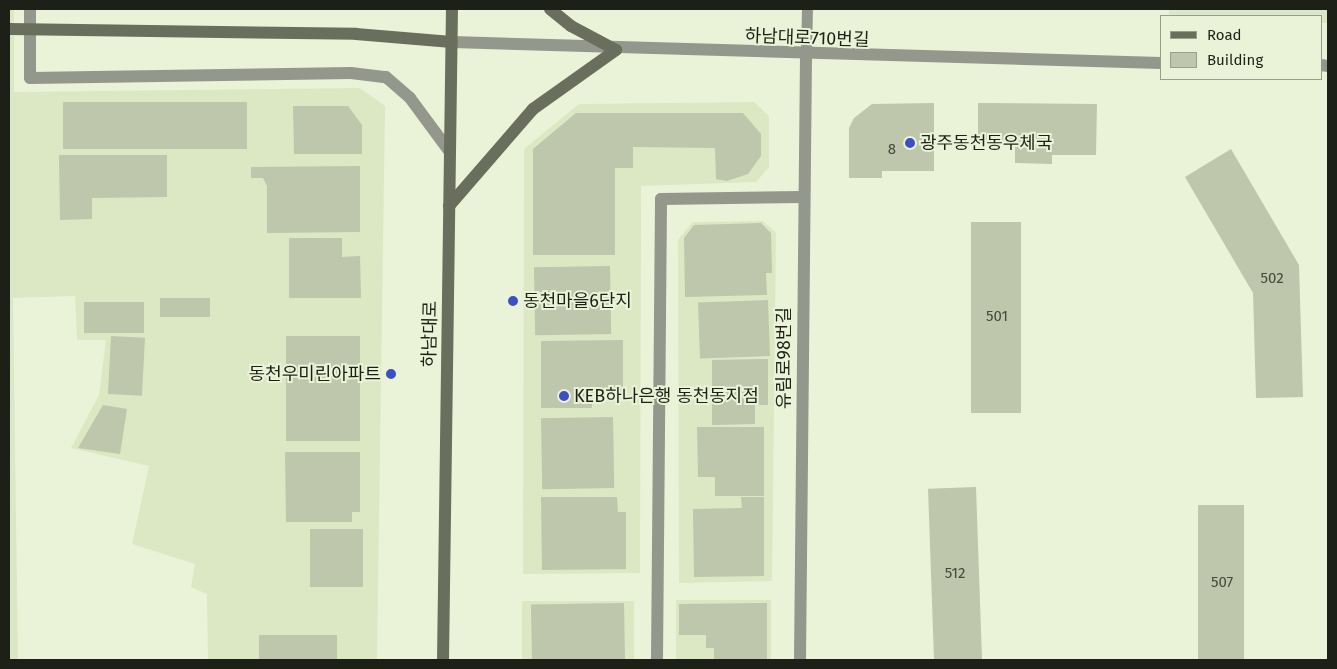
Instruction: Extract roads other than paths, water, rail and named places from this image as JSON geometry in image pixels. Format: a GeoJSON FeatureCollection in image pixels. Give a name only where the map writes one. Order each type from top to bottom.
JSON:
{"type":"FeatureCollection","features":[{"type":"Feature","properties":{"kind":"main road","name":"하남대로"},"geometry":{"type":"LineString","coordinates":[[443,660],[452,9]]}},
{"type":"Feature","properties":{"kind":"main road"},"geometry":{"type":"LineString","coordinates":[[449,206],[533,109],[616,50],[571,26],[550,9]]}},
{"type":"Feature","properties":{"kind":"main road"},"geometry":{"type":"LineString","coordinates":[[9,29],[356,34],[452,42]]}},
{"type":"Feature","properties":{"kind":"street"},"geometry":{"type":"LineString","coordinates":[[30,9],[30,78],[351,73],[386,77],[410,98],[450,152]]}},
{"type":"Feature","properties":{"kind":"street","name":"하남대로710번길"},"geometry":{"type":"LineString","coordinates":[[452,42],[616,50],[1160,63]]}},
{"type":"Feature","properties":{"kind":"street","name":"유림로98번길"},"geometry":{"type":"LineString","coordinates":[[800,660],[802,197],[806,55]]}},
{"type":"Feature","properties":{"kind":"street"},"geometry":{"type":"LineString","coordinates":[[657,660],[662,200],[802,197]]}},
{"type":"Feature","properties":{"kind":"lane"},"geometry":{"type":"LineString","coordinates":[[806,55],[807,9]]}},
{"type":"Feature","properties":{"kind":"place","name":"광주동천동우체국"},"geometry":{"type":"Point","coordinates":[910,143]}},
{"type":"Feature","properties":{"kind":"place","name":"동천마을6단지"},"geometry":{"type":"Point","coordinates":[513,301]}},
{"type":"Feature","properties":{"kind":"place","name":"동천우미린아파트"},"geometry":{"type":"Point","coordinates":[391,374]}},
{"type":"Feature","properties":{"kind":"place","name":"KEB하나은행 동천동지점"},"geometry":{"type":"Point","coordinates":[564,396]}}]}
